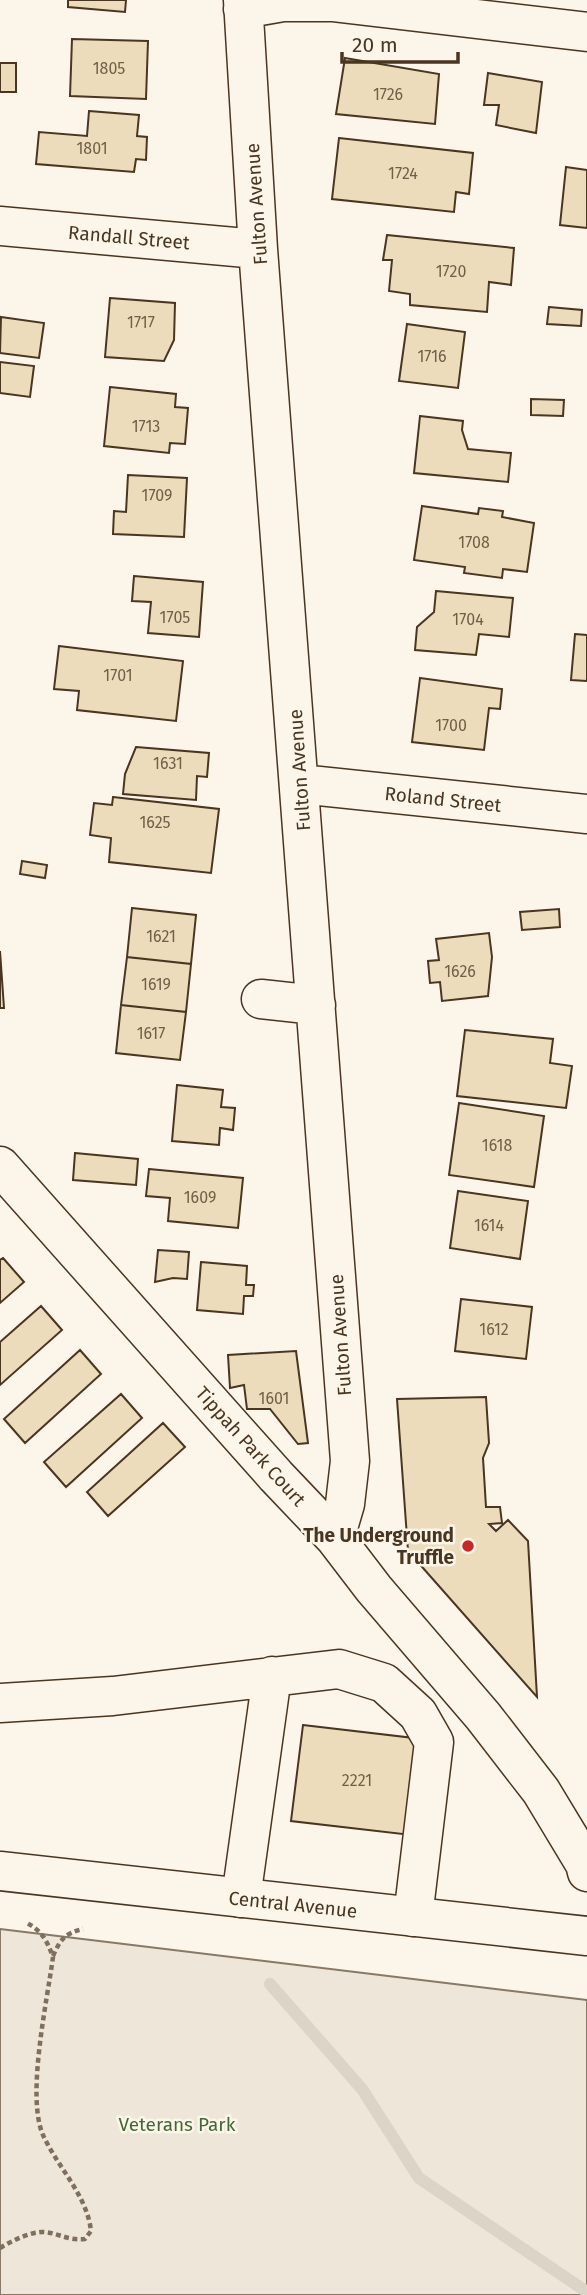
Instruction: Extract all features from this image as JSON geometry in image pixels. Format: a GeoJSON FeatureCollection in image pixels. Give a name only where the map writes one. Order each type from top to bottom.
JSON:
{"type":"FeatureCollection","features":[{"type":"Feature","properties":{"kind":"street"},"geometry":{"type":"LineString","coordinates":[[243,5],[332,2],[587,32]]}},
{"type":"Feature","properties":{"kind":"street","name":"Fulton Avenue"},"geometry":{"type":"LineString","coordinates":[[243,5],[258,249],[350,1461],[345,1504],[335,1538]]}},
{"type":"Feature","properties":{"kind":"street","name":"Randall Street"},"geometry":{"type":"LineString","coordinates":[[0,226],[258,249]]}},
{"type":"Feature","properties":{"kind":"street","name":"Roland Street"},"geometry":{"type":"LineString","coordinates":[[300,783],[587,814]]}},
{"type":"Feature","properties":{"kind":"street"},"geometry":{"type":"LineString","coordinates":[[261,999],[316,1005]]}},
{"type":"Feature","properties":{"kind":"street","name":"Tippah Park Court"},"geometry":{"type":"LineString","coordinates":[[0,1166],[275,1476],[335,1538],[374,1589],[468,1698],[541,1791],[585,1864],[587,1872]]}},
{"type":"Feature","properties":{"kind":"street"},"geometry":{"type":"LineString","coordinates":[[384,1683],[426,1650]]}},
{"type":"Feature","properties":{"kind":"street"},"geometry":{"type":"LineString","coordinates":[[0,1703],[113,1696],[339,1669],[384,1683],[418,1714],[434,1742],[413,1917]]}},
{"type":"Feature","properties":{"kind":"street"},"geometry":{"type":"LineString","coordinates":[[241,1898],[272,1676]]}},
{"type":"Feature","properties":{"kind":"street"},"geometry":{"type":"LineString","coordinates":[[426,1730],[468,1698]]}},
{"type":"Feature","properties":{"kind":"street","name":"Central Avenue"},"geometry":{"type":"LineString","coordinates":[[0,1871],[587,1936]]}},
{"type":"Feature","properties":{"kind":"path"},"geometry":{"type":"LineString","coordinates":[[27,1923],[38,1929],[47,1939],[53,1957]]}},
{"type":"Feature","properties":{"kind":"path"},"geometry":{"type":"LineString","coordinates":[[0,2248],[24,2236],[42,2232],[71,2241],[85,2239],[91,2231],[90,2218],[43,2133],[36,2107],[53,1957],[59,1942],[68,1933],[83,1929]]}},
{"type":"Feature","properties":{"kind":"green space","name":"Veterans Park"},"geometry":{"type":"Polygon","coordinates":[[[0,1929],[587,2000],[587,2295],[0,2295],[0,1929]]]}},
{"type":"Feature","properties":{"kind":"building"},"geometry":{"type":"Polygon","coordinates":[[[68,0],[126,0],[125,12],[68,7],[68,0]]]}},
{"type":"Feature","properties":{"kind":"building"},"geometry":{"type":"Polygon","coordinates":[[[72,39],[148,41],[146,99],[70,96],[72,39]]]}},
{"type":"Feature","properties":{"kind":"building"},"geometry":{"type":"Polygon","coordinates":[[[345,58],[439,74],[435,124],[336,114],[345,58]]]}},
{"type":"Feature","properties":{"kind":"building"},"geometry":{"type":"Polygon","coordinates":[[[0,63],[16,63],[16,92],[0,92],[0,63]]]}},
{"type":"Feature","properties":{"kind":"building"},"geometry":{"type":"Polygon","coordinates":[[[488,73],[542,82],[536,133],[496,125],[499,105],[484,105],[488,73]]]}},
{"type":"Feature","properties":{"kind":"building"},"geometry":{"type":"Polygon","coordinates":[[[89,111],[139,115],[137,136],[147,137],[146,160],[136,159],[134,172],[36,164],[39,132],[87,136],[89,111]]]}},
{"type":"Feature","properties":{"kind":"building"},"geometry":{"type":"Polygon","coordinates":[[[339,138],[473,153],[469,194],[456,192],[454,212],[332,199],[339,138]]]}},
{"type":"Feature","properties":{"kind":"building"},"geometry":{"type":"Polygon","coordinates":[[[566,167],[587,170],[587,228],[560,225],[566,167]]]}},
{"type":"Feature","properties":{"kind":"building"},"geometry":{"type":"Polygon","coordinates":[[[387,235],[514,248],[511,285],[489,282],[487,312],[410,305],[410,294],[389,291],[392,260],[383,260],[387,235]]]}},
{"type":"Feature","properties":{"kind":"building"},"geometry":{"type":"Polygon","coordinates":[[[110,298],[175,303],[174,340],[164,361],[105,357],[110,298]]]}},
{"type":"Feature","properties":{"kind":"building"},"geometry":{"type":"Polygon","coordinates":[[[549,307],[582,310],[581,326],[547,324],[549,307]]]}},
{"type":"Feature","properties":{"kind":"building"},"geometry":{"type":"Polygon","coordinates":[[[1,317],[44,323],[39,358],[0,353],[1,317]]]}},
{"type":"Feature","properties":{"kind":"building"},"geometry":{"type":"Polygon","coordinates":[[[407,324],[465,332],[458,388],[399,381],[407,324]]]}},
{"type":"Feature","properties":{"kind":"building"},"geometry":{"type":"Polygon","coordinates":[[[0,362],[34,366],[30,397],[0,393],[0,362]]]}},
{"type":"Feature","properties":{"kind":"building"},"geometry":{"type":"Polygon","coordinates":[[[110,387],[176,394],[175,407],[188,408],[185,444],[170,443],[169,453],[104,446],[110,387]]]}},
{"type":"Feature","properties":{"kind":"building"},"geometry":{"type":"Polygon","coordinates":[[[531,399],[564,400],[563,416],[531,415],[531,399]]]}},
{"type":"Feature","properties":{"kind":"building"},"geometry":{"type":"Polygon","coordinates":[[[420,416],[463,421],[462,430],[468,449],[511,453],[508,482],[414,473],[420,416]]]}},
{"type":"Feature","properties":{"kind":"building"},"geometry":{"type":"Polygon","coordinates":[[[128,475],[187,478],[184,537],[113,534],[114,511],[126,512],[128,475]]]}},
{"type":"Feature","properties":{"kind":"building"},"geometry":{"type":"Polygon","coordinates":[[[422,506],[478,514],[479,508],[503,511],[502,517],[534,523],[527,572],[503,569],[502,578],[464,573],[465,567],[414,560],[422,506]]]}},
{"type":"Feature","properties":{"kind":"building"},"geometry":{"type":"Polygon","coordinates":[[[134,576],[203,582],[199,637],[148,633],[151,602],[132,601],[134,576]]]}},
{"type":"Feature","properties":{"kind":"building"},"geometry":{"type":"Polygon","coordinates":[[[436,591],[513,598],[509,637],[479,634],[476,655],[415,650],[417,627],[434,612],[436,591]]]}},
{"type":"Feature","properties":{"kind":"building"},"geometry":{"type":"Polygon","coordinates":[[[575,634],[587,635],[587,681],[571,680],[575,634]]]}},
{"type":"Feature","properties":{"kind":"building"},"geometry":{"type":"Polygon","coordinates":[[[59,646],[183,661],[176,721],[77,710],[79,691],[54,689],[59,646]]]}},
{"type":"Feature","properties":{"kind":"building"},"geometry":{"type":"Polygon","coordinates":[[[420,678],[502,689],[500,709],[489,708],[484,750],[412,742],[420,678]]]}},
{"type":"Feature","properties":{"kind":"building"},"geometry":{"type":"Polygon","coordinates":[[[136,747],[209,753],[207,777],[197,776],[196,800],[123,794],[125,774],[136,747]]]}},
{"type":"Feature","properties":{"kind":"building"},"geometry":{"type":"Polygon","coordinates":[[[113,797],[219,809],[211,873],[109,862],[111,838],[90,835],[94,803],[112,805],[113,797]]]}},
{"type":"Feature","properties":{"kind":"building"},"geometry":{"type":"Polygon","coordinates":[[[22,861],[47,865],[45,878],[20,874],[22,861]]]}},
{"type":"Feature","properties":{"kind":"building"},"geometry":{"type":"Polygon","coordinates":[[[132,908],[196,915],[191,964],[127,957],[132,908]]]}},
{"type":"Feature","properties":{"kind":"building"},"geometry":{"type":"Polygon","coordinates":[[[559,909],[560,927],[522,930],[520,912],[559,909]]]}},
{"type":"Feature","properties":{"kind":"building"},"geometry":{"type":"Polygon","coordinates":[[[489,933],[492,957],[488,996],[442,1001],[440,982],[430,983],[428,961],[439,960],[436,939],[489,933]]]}},
{"type":"Feature","properties":{"kind":"building"},"geometry":{"type":"Polygon","coordinates":[[[0,951],[4,1008],[0,1008],[0,951]]]}},
{"type":"Feature","properties":{"kind":"building"},"geometry":{"type":"Polygon","coordinates":[[[127,957],[191,964],[186,1012],[121,1005],[127,957]]]}},
{"type":"Feature","properties":{"kind":"building"},"geometry":{"type":"Polygon","coordinates":[[[121,1005],[186,1012],[180,1060],[116,1053],[121,1005]]]}},
{"type":"Feature","properties":{"kind":"building"},"geometry":{"type":"Polygon","coordinates":[[[465,1030],[553,1039],[550,1063],[572,1066],[566,1108],[457,1096],[465,1030]]]}},
{"type":"Feature","properties":{"kind":"building"},"geometry":{"type":"Polygon","coordinates":[[[177,1085],[223,1090],[221,1107],[235,1108],[233,1130],[220,1128],[219,1145],[172,1141],[177,1085]]]}},
{"type":"Feature","properties":{"kind":"building"},"geometry":{"type":"Polygon","coordinates":[[[459,1103],[544,1116],[534,1187],[449,1175],[459,1103]]]}},
{"type":"Feature","properties":{"kind":"building"},"geometry":{"type":"Polygon","coordinates":[[[75,1153],[138,1159],[136,1185],[73,1180],[75,1153]]]}},
{"type":"Feature","properties":{"kind":"building"},"geometry":{"type":"Polygon","coordinates":[[[149,1169],[243,1178],[238,1228],[168,1221],[170,1198],[146,1196],[149,1169]]]}},
{"type":"Feature","properties":{"kind":"building"},"geometry":{"type":"Polygon","coordinates":[[[458,1191],[528,1201],[520,1259],[450,1248],[458,1191]]]}},
{"type":"Feature","properties":{"kind":"building"},"geometry":{"type":"Polygon","coordinates":[[[158,1250],[189,1252],[187,1279],[173,1278],[155,1282],[158,1250]]]}},
{"type":"Feature","properties":{"kind":"building"},"geometry":{"type":"Polygon","coordinates":[[[3,1258],[24,1282],[0,1303],[0,1260],[3,1258]]]}},
{"type":"Feature","properties":{"kind":"building"},"geometry":{"type":"Polygon","coordinates":[[[201,1262],[247,1266],[246,1285],[254,1285],[253,1296],[244,1296],[243,1314],[197,1310],[201,1262]]]}},
{"type":"Feature","properties":{"kind":"building"},"geometry":{"type":"Polygon","coordinates":[[[461,1299],[532,1307],[526,1359],[455,1351],[461,1299]]]}},
{"type":"Feature","properties":{"kind":"building"},"geometry":{"type":"Polygon","coordinates":[[[41,1306],[62,1330],[0,1385],[0,1342],[41,1306]]]}},
{"type":"Feature","properties":{"kind":"building"},"geometry":{"type":"Polygon","coordinates":[[[80,1350],[101,1374],[25,1443],[4,1419],[80,1350]]]}},
{"type":"Feature","properties":{"kind":"building"},"geometry":{"type":"Polygon","coordinates":[[[296,1351],[308,1443],[298,1444],[270,1409],[247,1409],[244,1385],[230,1388],[228,1355],[296,1351]]]}},
{"type":"Feature","properties":{"kind":"building"},"geometry":{"type":"Polygon","coordinates":[[[121,1394],[142,1418],[66,1487],[44,1462],[121,1394]]]}},
{"type":"Feature","properties":{"kind":"building","name":"The Underground Truffle"},"geometry":{"type":"Polygon","coordinates":[[[486,1397],[489,1443],[483,1458],[486,1507],[500,1507],[502,1523],[489,1524],[496,1531],[508,1520],[528,1541],[537,1697],[408,1551],[397,1399],[486,1397]]]}},
{"type":"Feature","properties":{"kind":"building"},"geometry":{"type":"Polygon","coordinates":[[[163,1423],[185,1447],[108,1516],[87,1492],[163,1423]]]}},
{"type":"Feature","properties":{"kind":"building"},"geometry":{"type":"Polygon","coordinates":[[[303,1725],[422,1739],[411,1835],[291,1821],[303,1725]]]}},
{"type":"Feature","properties":{"kind":"waterway"},"geometry":{"type":"LineString","coordinates":[[270,1984],[362,2089],[419,2178],[587,2292]]}},
{"type":"Feature","properties":{"kind":"place","name":"The Underground Truffle"},"geometry":{"type":"Point","coordinates":[468,1546]}}]}
